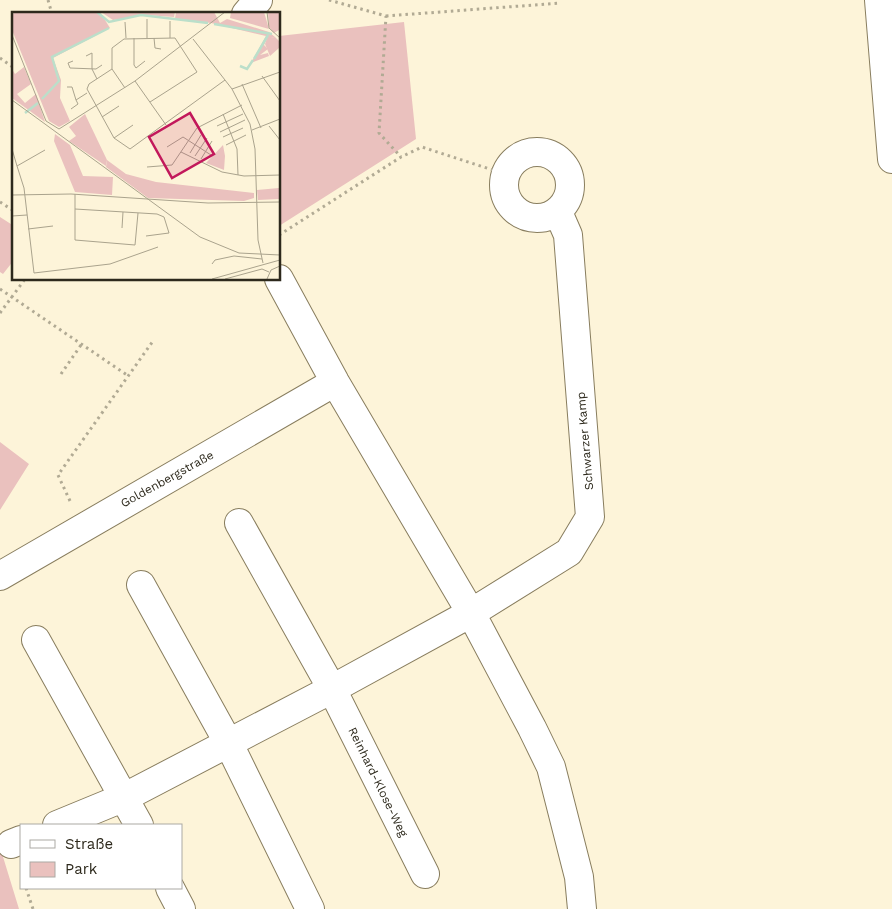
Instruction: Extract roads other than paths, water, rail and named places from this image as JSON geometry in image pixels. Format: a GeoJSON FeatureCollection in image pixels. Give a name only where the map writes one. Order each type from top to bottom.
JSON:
{"type":"FeatureCollection","features":[{"type":"Feature","properties":{"kind":"street"},"geometry":{"type":"LineString","coordinates":[[248,12],[258,0]]}},
{"type":"Feature","properties":{"kind":"street"},"geometry":{"type":"LineString","coordinates":[[879,0],[892,159]]}},
{"type":"Feature","properties":{"kind":"street"},"geometry":{"type":"LineString","coordinates":[[538,151],[557,158],[565,166],[571,182],[568,198],[558,212],[547,217],[535,219],[523,216],[513,209],[506,198],[503,186],[505,174],[518,157],[538,151]]}},
{"type":"Feature","properties":{"kind":"street","name":"Schwarzer Kamp"},"geometry":{"type":"LineString","coordinates":[[471,613],[569,552],[590,517],[568,235],[558,212]]}},
{"type":"Feature","properties":{"kind":"street"},"geometry":{"type":"LineString","coordinates":[[280,280],[335,382],[471,613],[551,767],[579,877],[582,909]]}},
{"type":"Feature","properties":{"kind":"street","name":"Goldenbergstraße"},"geometry":{"type":"LineString","coordinates":[[0,576],[82,526],[335,382]]}},
{"type":"Feature","properties":{"kind":"street","name":"Reinhard-Klose-Weg"},"geometry":{"type":"LineString","coordinates":[[239,524],[332,689],[424,874]]}},
{"type":"Feature","properties":{"kind":"street"},"geometry":{"type":"LineString","coordinates":[[141,585],[229,744],[310,909]]}},
{"type":"Feature","properties":{"kind":"street"},"geometry":{"type":"LineString","coordinates":[[60,824],[125,798],[471,613]]}},
{"type":"Feature","properties":{"kind":"street"},"geometry":{"type":"LineString","coordinates":[[36,640],[138,824]]}},
{"type":"Feature","properties":{"kind":"street"},"geometry":{"type":"LineString","coordinates":[[170,889],[180,909]]}}]}
